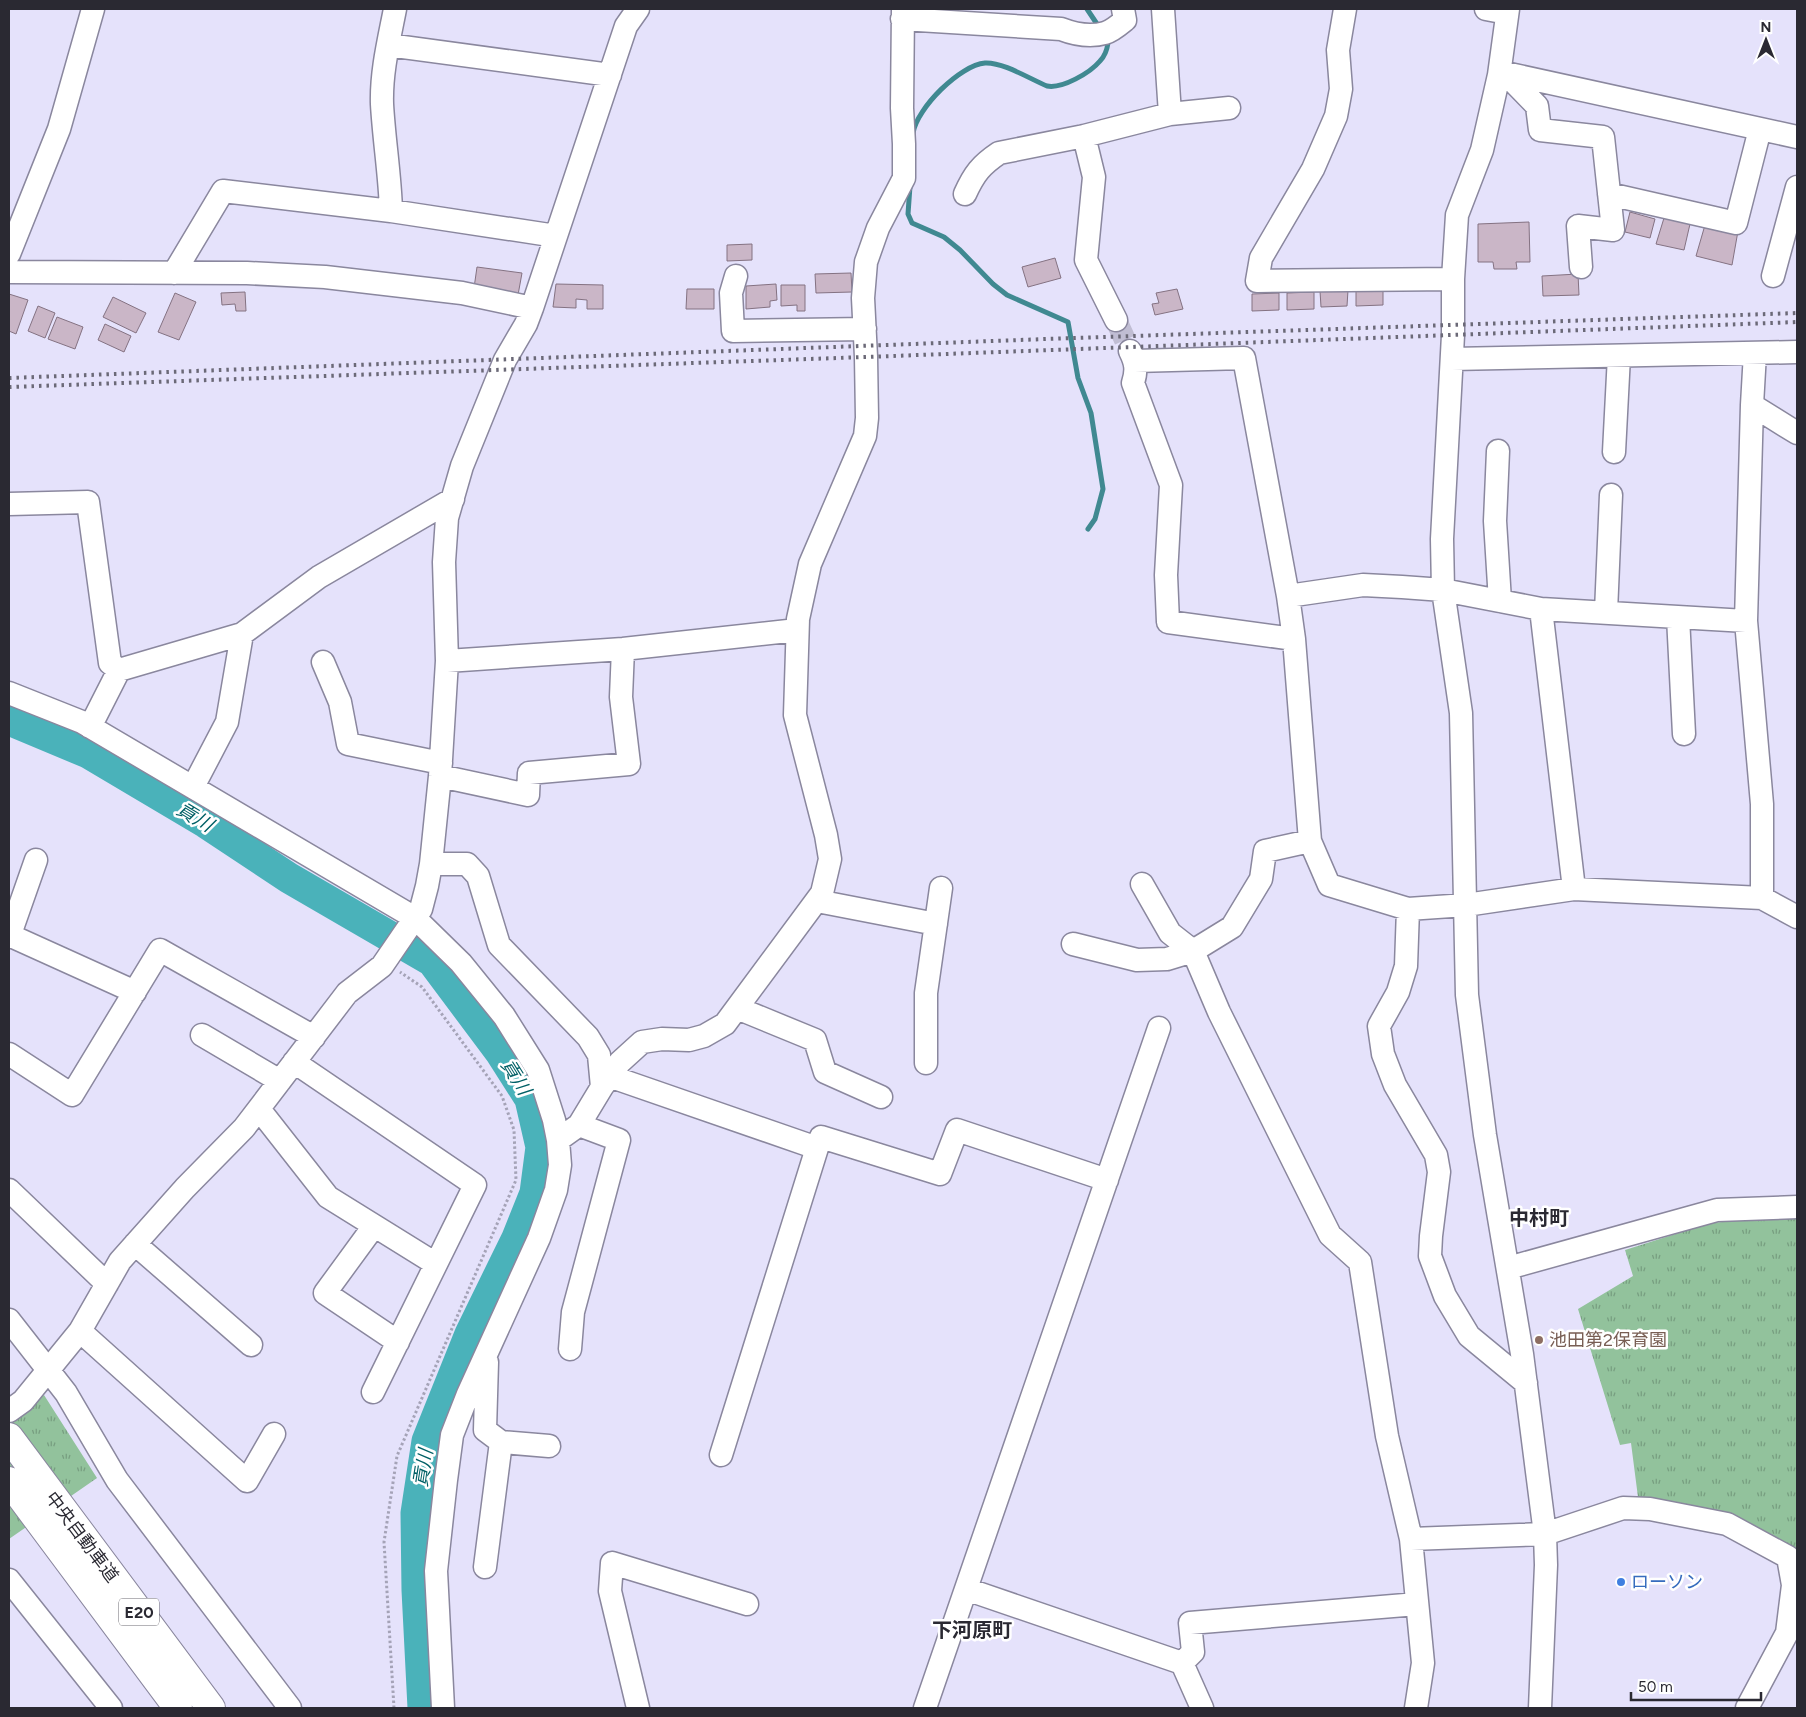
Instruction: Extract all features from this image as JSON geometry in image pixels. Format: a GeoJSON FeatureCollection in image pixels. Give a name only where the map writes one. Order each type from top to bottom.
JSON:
{"type":"FeatureCollection","features":[{"type":"Feature","properties":{"kind":"highway","name":"中央自動車道"},"geometry":{"type":"LineString","coordinates":[[9,1437],[57,1524],[178,1708]]}},
{"type":"Feature","properties":{"kind":"highway","name":"中央自動車道"},"geometry":{"type":"LineString","coordinates":[[9,1481],[57,1524],[211,1708]]}},
{"type":"Feature","properties":{"kind":"street"},"geometry":{"type":"LineString","coordinates":[[9,254],[59,129],[93,9]]}},
{"type":"Feature","properties":{"kind":"street"},"geometry":{"type":"LineString","coordinates":[[391,211],[382,103],[385,60],[395,9]]}},
{"type":"Feature","properties":{"kind":"street"},"geometry":{"type":"LineString","coordinates":[[9,1411],[23,1401],[80,1331],[120,1261],[185,1188],[244,1128],[347,993],[382,966],[421,909],[431,864],[440,770],[447,661],[444,562],[448,518],[462,466],[501,370],[526,324],[532,308],[626,26],[638,9]]}},
{"type":"Feature","properties":{"kind":"street"},"geometry":{"type":"LineString","coordinates":[[558,1140],[579,1125],[620,1062],[642,1042],[662,1039],[689,1040],[704,1036],[725,1024],[822,893],[830,860],[826,835],[795,715],[798,618],[810,564],[865,436],[867,418],[863,298],[866,262],[878,228],[904,178],[903,14],[1061,29],[1075,34],[1104,34],[1116,28],[1124,20],[1123,9]]}},
{"type":"Feature","properties":{"kind":"street"},"geometry":{"type":"LineString","coordinates":[[1163,9],[1170,114]]}},
{"type":"Feature","properties":{"kind":"street"},"geometry":{"type":"LineString","coordinates":[[1345,9],[1338,50],[1341,89],[1336,116],[1313,169],[1261,258],[1257,281],[1453,279]]}},
{"type":"Feature","properties":{"kind":"street"},"geometry":{"type":"LineString","coordinates":[[1500,10],[1502,74],[1482,150],[1457,215],[1453,279],[1452,359],[1442,539],[1443,590],[1461,713],[1467,995],[1485,1135],[1526,1383],[1545,1534],[1546,1565],[1540,1708]]}},
{"type":"Feature","properties":{"kind":"street"},"geometry":{"type":"LineString","coordinates":[[388,45],[610,74]]}},
{"type":"Feature","properties":{"kind":"street"},"geometry":{"type":"LineString","coordinates":[[1502,74],[1797,137]]}},
{"type":"Feature","properties":{"kind":"street"},"geometry":{"type":"LineString","coordinates":[[1502,74],[1537,106],[1540,130],[1603,137],[1613,230],[1578,226],[1580,267]]}},
{"type":"Feature","properties":{"kind":"street"},"geometry":{"type":"LineString","coordinates":[[965,194],[974,174],[988,160],[1000,154],[1084,136],[1170,114],[1229,108]]}},
{"type":"Feature","properties":{"kind":"street"},"geometry":{"type":"LineString","coordinates":[[1609,194],[1736,223],[1760,129]]}},
{"type":"Feature","properties":{"kind":"street"},"geometry":{"type":"LineString","coordinates":[[1084,136],[1094,177],[1086,260],[1116,320]]}},
{"type":"Feature","properties":{"kind":"street"},"geometry":{"type":"LineString","coordinates":[[1773,276],[1797,187]]}},
{"type":"Feature","properties":{"kind":"street"},"geometry":{"type":"LineString","coordinates":[[174,273],[223,191],[391,211],[556,236]]}},
{"type":"Feature","properties":{"kind":"street"},"geometry":{"type":"LineString","coordinates":[[9,272],[247,273],[325,277],[462,293],[532,308]]}},
{"type":"Feature","properties":{"kind":"street"},"geometry":{"type":"LineString","coordinates":[[736,276],[731,293],[732,331],[865,329]]}},
{"type":"Feature","properties":{"kind":"street"},"geometry":{"type":"LineString","coordinates":[[1452,359],[1797,352]]}},
{"type":"Feature","properties":{"kind":"street"},"geometry":{"type":"LineString","coordinates":[[1755,353],[1746,621],[1762,804],[1762,898]]}},
{"type":"Feature","properties":{"kind":"street"},"geometry":{"type":"LineString","coordinates":[[1294,639],[1168,622],[1166,575],[1171,485],[1133,382],[1136,372],[1132,356],[1244,358],[1288,596],[1294,639],[1310,841],[1329,885],[1408,910],[1466,905],[1574,889],[1762,898],[1797,917]]}},
{"type":"Feature","properties":{"kind":"street"},"geometry":{"type":"LineString","coordinates":[[1614,452],[1618,356]]}},
{"type":"Feature","properties":{"kind":"street"},"geometry":{"type":"LineString","coordinates":[[1752,404],[1797,433]]}},
{"type":"Feature","properties":{"kind":"street"},"geometry":{"type":"LineString","coordinates":[[1498,451],[1495,521],[1500,601]]}},
{"type":"Feature","properties":{"kind":"street"},"geometry":{"type":"LineString","coordinates":[[1606,612],[1611,495]]}},
{"type":"Feature","properties":{"kind":"street"},"geometry":{"type":"LineString","coordinates":[[90,727],[119,670],[242,634],[319,577],[453,499]]}},
{"type":"Feature","properties":{"kind":"street"},"geometry":{"type":"LineString","coordinates":[[9,504],[88,502],[110,663],[119,670]]}},
{"type":"Feature","properties":{"kind":"street"},"geometry":{"type":"LineString","coordinates":[[1288,596],[1363,585],[1443,590],[1541,609],[1746,621]]}},
{"type":"Feature","properties":{"kind":"street"},"geometry":{"type":"LineString","coordinates":[[1541,609],[1574,889]]}},
{"type":"Feature","properties":{"kind":"street"},"geometry":{"type":"LineString","coordinates":[[1678,617],[1684,734]]}},
{"type":"Feature","properties":{"kind":"street"},"geometry":{"type":"LineString","coordinates":[[447,661],[623,650],[798,630]]}},
{"type":"Feature","properties":{"kind":"street"},"geometry":{"type":"LineString","coordinates":[[193,787],[227,722],[242,634]]}},
{"type":"Feature","properties":{"kind":"street"},"geometry":{"type":"LineString","coordinates":[[323,662],[340,702],[348,744],[528,795],[529,773],[629,764],[621,698],[623,650]]}},
{"type":"Feature","properties":{"kind":"street"},"geometry":{"type":"LineString","coordinates":[[9,693],[73,718],[90,727],[193,787],[413,921],[461,963],[504,1016],[538,1070],[554,1120],[560,1165],[556,1190],[538,1238],[487,1350],[452,1435],[436,1572],[443,1708]]}},
{"type":"Feature","properties":{"kind":"street"},"geometry":{"type":"LineString","coordinates":[[1073,944],[1137,960],[1167,959],[1193,951],[1232,926],[1261,879],[1265,851],[1310,841]]}},
{"type":"Feature","properties":{"kind":"street"},"geometry":{"type":"LineString","coordinates":[[36,860],[9,936],[135,992]]}},
{"type":"Feature","properties":{"kind":"street"},"geometry":{"type":"LineString","coordinates":[[431,864],[467,864],[478,876],[499,945],[588,1037],[599,1055],[606,1081]]}},
{"type":"Feature","properties":{"kind":"street"},"geometry":{"type":"LineString","coordinates":[[1142,884],[1170,933],[1193,951],[1219,1012],[1330,1234],[1360,1262],[1386,1436],[1411,1539],[1423,1664],[1416,1708]]}},
{"type":"Feature","properties":{"kind":"street"},"geometry":{"type":"LineString","coordinates":[[926,1063],[926,993],[941,888]]}},
{"type":"Feature","properties":{"kind":"street"},"geometry":{"type":"LineString","coordinates":[[817,901],[936,924]]}},
{"type":"Feature","properties":{"kind":"street"},"geometry":{"type":"LineString","coordinates":[[1408,910],[1406,966],[1398,992],[1379,1026],[1383,1054],[1396,1085],[1436,1155],[1439,1172],[1430,1256],[1445,1296],[1469,1336],[1526,1383]]}},
{"type":"Feature","properties":{"kind":"street"},"geometry":{"type":"LineString","coordinates":[[9,1054],[72,1095],[160,950],[314,1037]]}},
{"type":"Feature","properties":{"kind":"street"},"geometry":{"type":"LineString","coordinates":[[737,1008],[815,1040],[825,1072],[880,1097]]}},
{"type":"Feature","properties":{"kind":"street"},"geometry":{"type":"LineString","coordinates":[[925,1708],[1159,1028]]}},
{"type":"Feature","properties":{"kind":"street"},"geometry":{"type":"LineString","coordinates":[[202,1035],[280,1081]]}},
{"type":"Feature","properties":{"kind":"street"},"geometry":{"type":"LineString","coordinates":[[294,1062],[475,1184],[373,1392]]}},
{"type":"Feature","properties":{"kind":"street"},"geometry":{"type":"LineString","coordinates":[[606,1081],[817,1148]]}},
{"type":"Feature","properties":{"kind":"street"},"geometry":{"type":"LineString","coordinates":[[259,1109],[328,1197],[436,1264]]}},
{"type":"Feature","properties":{"kind":"street"},"geometry":{"type":"LineString","coordinates":[[570,1349],[572,1312],[619,1140],[579,1125]]}},
{"type":"Feature","properties":{"kind":"street"},"geometry":{"type":"LineString","coordinates":[[721,1455],[821,1137],[940,1174],[958,1130],[1107,1180]]}},
{"type":"Feature","properties":{"kind":"street"},"geometry":{"type":"LineString","coordinates":[[9,1190],[107,1284]]}},
{"type":"Feature","properties":{"kind":"street"},"geometry":{"type":"LineString","coordinates":[[1508,1268],[1717,1210],[1797,1207]]}},
{"type":"Feature","properties":{"kind":"street"},"geometry":{"type":"LineString","coordinates":[[374,1226],[326,1293],[398,1342]]}},
{"type":"Feature","properties":{"kind":"street"},"geometry":{"type":"LineString","coordinates":[[135,1244],[251,1345]]}},
{"type":"Feature","properties":{"kind":"street"},"geometry":{"type":"LineString","coordinates":[[9,1320],[66,1393],[117,1480],[290,1708]]}},
{"type":"Feature","properties":{"kind":"street"},"geometry":{"type":"LineString","coordinates":[[80,1331],[247,1481],[274,1434]]}},
{"type":"Feature","properties":{"kind":"street"},"geometry":{"type":"LineString","coordinates":[[487,1350],[484,1430],[501,1442],[549,1446]]}},
{"type":"Feature","properties":{"kind":"street"},"geometry":{"type":"LineString","coordinates":[[485,1567],[501,1442]]}},
{"type":"Feature","properties":{"kind":"street"},"geometry":{"type":"LineString","coordinates":[[1411,1539],[1545,1534],[1623,1508],[1650,1509],[1727,1524],[1788,1557],[1793,1585],[1792,1634],[1747,1708]]}},
{"type":"Feature","properties":{"kind":"street"},"geometry":{"type":"LineString","coordinates":[[638,1708],[610,1591],[612,1563],[747,1604]]}},
{"type":"Feature","properties":{"kind":"street"},"geometry":{"type":"LineString","coordinates":[[9,1580],[110,1708]]}},
{"type":"Feature","properties":{"kind":"street"},"geometry":{"type":"LineString","coordinates":[[966,1589],[1182,1663],[1202,1708]]}},
{"type":"Feature","properties":{"kind":"street"},"geometry":{"type":"LineString","coordinates":[[1182,1663],[1194,1652],[1190,1623],[1417,1604]]}},
{"type":"Feature","properties":{"kind":"path"},"geometry":{"type":"LineString","coordinates":[[389,956],[422,987],[502,1096],[514,1130],[516,1180],[397,1456],[384,1542],[394,1708]]}},
{"type":"Feature","properties":{"kind":"green space"},"geometry":{"type":"Polygon","coordinates":[[[1797,1216],[1797,1550],[1724,1517],[1639,1505],[1631,1443],[1620,1445],[1578,1309],[1633,1276],[1625,1250],[1710,1223],[1797,1216]]]}},
{"type":"Feature","properties":{"kind":"green space"},"geometry":{"type":"Polygon","coordinates":[[[44,1395],[97,1478],[9,1539],[9,1421],[44,1395]]]}},
{"type":"Feature","properties":{"kind":"building"},"geometry":{"type":"Polygon","coordinates":[[[1630,212],[1655,219],[1650,238],[1625,232],[1630,212]]]}},
{"type":"Feature","properties":{"kind":"building"},"geometry":{"type":"Polygon","coordinates":[[[1664,218],[1690,224],[1684,250],[1656,244],[1664,218]]]}},
{"type":"Feature","properties":{"kind":"building"},"geometry":{"type":"Polygon","coordinates":[[[1529,222],[1530,262],[1516,262],[1517,269],[1494,269],[1493,262],[1478,262],[1478,224],[1529,222]]]}},
{"type":"Feature","properties":{"kind":"building"},"geometry":{"type":"Polygon","coordinates":[[[1705,225],[1738,231],[1732,265],[1696,256],[1705,225]]]}},
{"type":"Feature","properties":{"kind":"building"},"geometry":{"type":"Polygon","coordinates":[[[752,244],[752,260],[727,261],[727,245],[752,244]]]}},
{"type":"Feature","properties":{"kind":"building"},"geometry":{"type":"Polygon","coordinates":[[[1055,258],[1061,278],[1028,287],[1022,267],[1055,258]]]}},
{"type":"Feature","properties":{"kind":"building"},"geometry":{"type":"Polygon","coordinates":[[[477,267],[522,273],[518,295],[474,288],[477,267]]]}},
{"type":"Feature","properties":{"kind":"building"},"geometry":{"type":"Polygon","coordinates":[[[851,273],[852,292],[816,293],[815,274],[851,273]]]}},
{"type":"Feature","properties":{"kind":"building"},"geometry":{"type":"Polygon","coordinates":[[[1578,274],[1579,295],[1543,296],[1542,276],[1578,274]]]}},
{"type":"Feature","properties":{"kind":"building"},"geometry":{"type":"Polygon","coordinates":[[[556,284],[603,285],[603,309],[587,309],[587,300],[576,299],[576,308],[553,307],[556,284]]]}},
{"type":"Feature","properties":{"kind":"building"},"geometry":{"type":"Polygon","coordinates":[[[776,284],[777,300],[770,301],[770,307],[746,309],[746,286],[776,284]]]}},
{"type":"Feature","properties":{"kind":"building"},"geometry":{"type":"Polygon","coordinates":[[[781,285],[805,285],[805,311],[797,311],[797,305],[781,306],[781,285]]]}},
{"type":"Feature","properties":{"kind":"building"},"geometry":{"type":"Polygon","coordinates":[[[687,289],[714,289],[714,309],[686,309],[687,289]]]}},
{"type":"Feature","properties":{"kind":"building"},"geometry":{"type":"Polygon","coordinates":[[[1177,289],[1183,309],[1155,315],[1152,304],[1159,303],[1156,293],[1177,289]]]}},
{"type":"Feature","properties":{"kind":"building"},"geometry":{"type":"Polygon","coordinates":[[[1356,289],[1383,289],[1383,305],[1356,306],[1356,289]]]}},
{"type":"Feature","properties":{"kind":"building"},"geometry":{"type":"Polygon","coordinates":[[[1348,290],[1347,306],[1321,307],[1320,291],[1348,290]]]}},
{"type":"Feature","properties":{"kind":"building"},"geometry":{"type":"Polygon","coordinates":[[[245,292],[246,311],[236,311],[235,304],[222,305],[221,293],[245,292]]]}},
{"type":"Feature","properties":{"kind":"building"},"geometry":{"type":"Polygon","coordinates":[[[1314,292],[1314,309],[1287,310],[1287,293],[1314,292]]]}},
{"type":"Feature","properties":{"kind":"building"},"geometry":{"type":"Polygon","coordinates":[[[175,293],[196,302],[179,340],[158,332],[175,293]]]}},
{"type":"Feature","properties":{"kind":"building"},"geometry":{"type":"Polygon","coordinates":[[[1279,293],[1279,310],[1252,311],[1252,294],[1279,293]]]}},
{"type":"Feature","properties":{"kind":"building"},"geometry":{"type":"Polygon","coordinates":[[[9,294],[28,300],[16,334],[9,331],[9,294]]]}},
{"type":"Feature","properties":{"kind":"building"},"geometry":{"type":"Polygon","coordinates":[[[113,297],[146,313],[136,333],[103,317],[113,297]]]}},
{"type":"Feature","properties":{"kind":"building"},"geometry":{"type":"Polygon","coordinates":[[[38,306],[55,313],[45,338],[28,331],[38,306]]]}},
{"type":"Feature","properties":{"kind":"building"},"geometry":{"type":"Polygon","coordinates":[[[57,317],[83,327],[75,349],[48,339],[57,317]]]}},
{"type":"Feature","properties":{"kind":"building"},"geometry":{"type":"Polygon","coordinates":[[[105,324],[131,336],[124,352],[98,340],[105,324]]]}},
{"type":"Feature","properties":{"kind":"waterway"},"geometry":{"type":"LineString","coordinates":[[1087,9],[1099,27]]}},
{"type":"Feature","properties":{"kind":"waterway"},"geometry":{"type":"LineString","coordinates":[[913,133],[916,123],[931,100],[952,79],[964,71],[985,63],[992,63],[1008,68],[1047,86],[1060,85],[1083,75],[1095,66],[1106,53],[1108,43],[1106,39]]}},
{"type":"Feature","properties":{"kind":"waterway"},"geometry":{"type":"LineString","coordinates":[[910,186],[908,214],[912,223],[944,237],[1007,295],[1068,322],[1078,378],[1091,413],[1103,489],[1095,519],[1088,529]]}},
{"type":"Feature","properties":{"kind":"waterway","name":"貢川"},"geometry":{"type":"LineString","coordinates":[[9,720],[88,753],[206,823],[289,878],[432,961],[500,1052],[530,1099],[541,1147],[535,1193],[517,1238],[470,1334],[427,1441],[416,1513],[417,1590],[423,1708]]}},
{"type":"Feature","properties":{"kind":"tunnel"},"geometry":{"type":"LineString","coordinates":[[1116,320],[1130,351]]}},
{"type":"Feature","properties":{"kind":"railway"},"geometry":{"type":"LineString","coordinates":[[9,378],[1797,313]]}},
{"type":"Feature","properties":{"kind":"railway"},"geometry":{"type":"LineString","coordinates":[[9,387],[1797,322]]}},
{"type":"Feature","properties":{"kind":"place","name":"池田第2保育園"},"geometry":{"type":"Point","coordinates":[1539,1340]}},
{"type":"Feature","properties":{"kind":"place","name":"ローソン"},"geometry":{"type":"Point","coordinates":[1621,1582]}},
{"type":"Feature","properties":{"kind":"district","name":"中村町"},"geometry":{"type":"Point","coordinates":[1539,1218]}},
{"type":"Feature","properties":{"kind":"district","name":"下河原町"},"geometry":{"type":"Point","coordinates":[972,1630]}}]}
